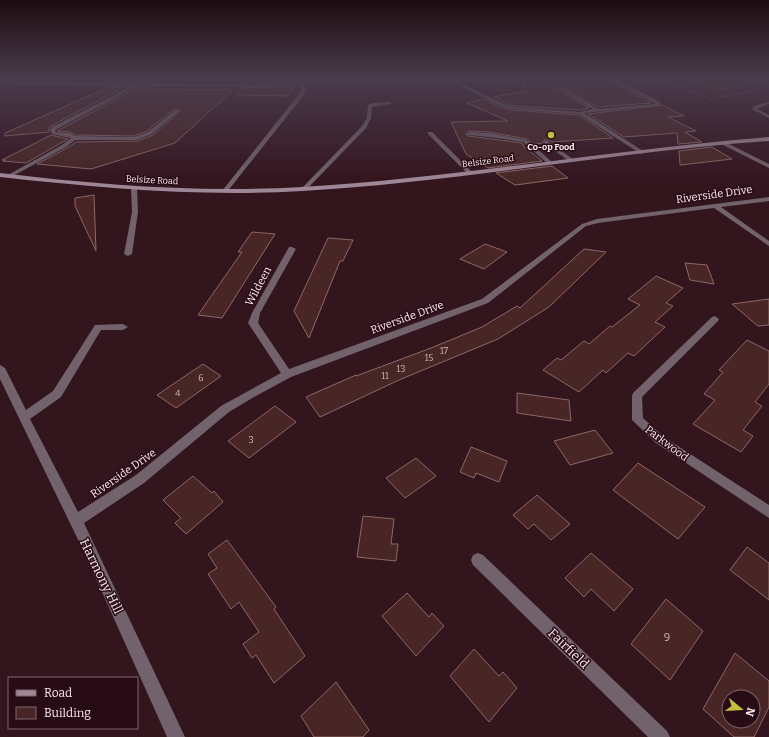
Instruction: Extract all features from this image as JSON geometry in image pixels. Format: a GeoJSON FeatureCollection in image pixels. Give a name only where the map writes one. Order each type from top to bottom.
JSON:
{"type":"FeatureCollection","features":[{"type":"Feature","properties":{"kind":"street"},"geometry":{"type":"LineString","coordinates":[[85,112],[52,130],[54,134],[70,135],[74,138],[135,139],[150,133],[175,112]]}},
{"type":"Feature","properties":{"kind":"street"},"geometry":{"type":"LineString","coordinates":[[225,191],[287,112]]}},
{"type":"Feature","properties":{"kind":"street"},"geometry":{"type":"LineString","coordinates":[[304,189],[364,127],[369,118],[369,112]]}},
{"type":"Feature","properties":{"kind":"street"},"geometry":{"type":"LineString","coordinates":[[562,112],[580,114],[587,112]]}},
{"type":"Feature","properties":{"kind":"street"},"geometry":{"type":"LineString","coordinates":[[580,114],[641,152]]}},
{"type":"Feature","properties":{"kind":"street"},"geometry":{"type":"LineString","coordinates":[[430,134],[469,172]]}},
{"type":"Feature","properties":{"kind":"street"},"geometry":{"type":"LineString","coordinates":[[470,134],[526,141],[549,162]]}},
{"type":"Feature","properties":{"kind":"street"},"geometry":{"type":"LineString","coordinates":[[9,176],[64,146],[74,138]]}},
{"type":"Feature","properties":{"kind":"street","name":"Belsize Road"},"geometry":{"type":"LineString","coordinates":[[0,175],[134,188],[225,191],[304,189],[769,139]]}},
{"type":"Feature","properties":{"kind":"street"},"geometry":{"type":"LineString","coordinates":[[546,142],[571,160]]}},
{"type":"Feature","properties":{"kind":"street"},"geometry":{"type":"LineString","coordinates":[[723,143],[769,166]]}},
{"type":"Feature","properties":{"kind":"street"},"geometry":{"type":"LineString","coordinates":[[128,254],[135,212],[134,188]]}},
{"type":"Feature","properties":{"kind":"street","name":"Riverside Drive"},"geometry":{"type":"LineString","coordinates":[[76,521],[140,479],[225,409],[250,394],[287,374],[485,301],[584,225],[598,221],[769,199]]}},
{"type":"Feature","properties":{"kind":"street"},"geometry":{"type":"LineString","coordinates":[[715,206],[769,244]]}},
{"type":"Feature","properties":{"kind":"street","name":"Wildeen"},"geometry":{"type":"LineString","coordinates":[[287,374],[253,323],[256,313],[292,249]]}},
{"type":"Feature","properties":{"kind":"street","name":"Parkwood"},"geometry":{"type":"LineString","coordinates":[[714,318],[637,396],[638,420],[660,440],[769,512]]}},
{"type":"Feature","properties":{"kind":"street"},"geometry":{"type":"LineString","coordinates":[[24,418],[57,394],[98,327],[124,327]]}},
{"type":"Feature","properties":{"kind":"street","name":"Harmony Hill"},"geometry":{"type":"LineString","coordinates":[[0,368],[129,632],[176,737]]}},
{"type":"Feature","properties":{"kind":"street","name":"Fairfield"},"geometry":{"type":"LineString","coordinates":[[478,560],[661,737]]}},
{"type":"Feature","properties":{"kind":"building"},"geometry":{"type":"Polygon","coordinates":[[[52,112],[76,112],[51,126],[49,132],[5,136],[5,133],[52,112]]]}},
{"type":"Feature","properties":{"kind":"building"},"geometry":{"type":"Polygon","coordinates":[[[92,112],[170,112],[147,131],[134,136],[75,135],[70,132],[57,131],[92,112]]]}},
{"type":"Feature","properties":{"kind":"building"},"geometry":{"type":"Polygon","coordinates":[[[178,112],[208,112],[175,143],[91,169],[37,164],[76,142],[138,141],[153,135],[178,112]]]}},
{"type":"Feature","properties":{"kind":"building"},"geometry":{"type":"Polygon","coordinates":[[[488,112],[544,112],[579,115],[613,138],[552,142],[549,140],[544,140],[543,143],[534,144],[527,139],[489,132],[469,131],[466,134],[468,136],[522,143],[524,145],[522,145],[542,161],[488,168],[466,154],[451,122],[508,121],[488,112]]]}},
{"type":"Feature","properties":{"kind":"building"},"geometry":{"type":"Polygon","coordinates":[[[601,112],[677,112],[684,116],[668,117],[696,131],[685,132],[702,142],[678,144],[677,133],[624,137],[588,114],[601,112]]]}},
{"type":"Feature","properties":{"kind":"building"},"geometry":{"type":"Polygon","coordinates":[[[51,135],[68,139],[26,163],[2,160],[51,135]]]}},
{"type":"Feature","properties":{"kind":"building"},"geometry":{"type":"Polygon","coordinates":[[[712,147],[732,159],[680,165],[679,151],[712,147]]]}},
{"type":"Feature","properties":{"kind":"building"},"geometry":{"type":"Polygon","coordinates":[[[552,166],[568,178],[515,185],[496,173],[552,166]]]}},
{"type":"Feature","properties":{"kind":"building"},"geometry":{"type":"Polygon","coordinates":[[[94,195],[96,251],[75,206],[75,198],[94,195]]]}},
{"type":"Feature","properties":{"kind":"building"},"geometry":{"type":"Polygon","coordinates":[[[252,232],[275,234],[222,318],[198,315],[242,252],[238,252],[252,232]]]}},
{"type":"Feature","properties":{"kind":"building"},"geometry":{"type":"Polygon","coordinates":[[[328,238],[353,240],[343,261],[340,261],[309,338],[294,311],[328,238]]]}},
{"type":"Feature","properties":{"kind":"building"},"geometry":{"type":"Polygon","coordinates":[[[485,244],[507,252],[484,269],[460,259],[485,244]]]}},
{"type":"Feature","properties":{"kind":"building"},"geometry":{"type":"Polygon","coordinates":[[[584,249],[606,252],[549,307],[498,339],[399,380],[320,417],[306,397],[356,375],[431,348],[482,327],[517,306],[520,308],[584,249]]]}},
{"type":"Feature","properties":{"kind":"building"},"geometry":{"type":"Polygon","coordinates":[[[685,263],[707,265],[714,284],[690,280],[685,263]]]}},
{"type":"Feature","properties":{"kind":"building"},"geometry":{"type":"Polygon","coordinates":[[[656,276],[683,288],[666,303],[673,306],[655,322],[665,327],[634,356],[628,353],[606,373],[603,370],[579,392],[543,370],[557,358],[561,360],[584,341],[589,344],[610,326],[612,327],[640,305],[628,299],[656,276]]]}},
{"type":"Feature","properties":{"kind":"building"},"geometry":{"type":"Polygon","coordinates":[[[769,299],[769,325],[758,326],[732,304],[769,299]]]}},
{"type":"Feature","properties":{"kind":"building"},"geometry":{"type":"Polygon","coordinates":[[[747,340],[769,351],[769,384],[755,402],[762,406],[743,430],[753,436],[741,452],[693,424],[715,400],[704,394],[723,372],[719,370],[747,340]]]}},
{"type":"Feature","properties":{"kind":"building"},"geometry":{"type":"Polygon","coordinates":[[[203,364],[221,376],[176,408],[157,395],[203,364]]]}},
{"type":"Feature","properties":{"kind":"building"},"geometry":{"type":"Polygon","coordinates":[[[517,393],[569,400],[571,421],[517,413],[517,393]]]}},
{"type":"Feature","properties":{"kind":"building"},"geometry":{"type":"Polygon","coordinates":[[[275,406],[296,422],[249,458],[228,441],[275,406]]]}},
{"type":"Feature","properties":{"kind":"building"},"geometry":{"type":"Polygon","coordinates":[[[595,430],[613,453],[570,465],[554,441],[595,430]]]}},
{"type":"Feature","properties":{"kind":"building"},"geometry":{"type":"Polygon","coordinates":[[[471,447],[507,461],[499,482],[476,473],[474,478],[460,472],[471,447]]]}},
{"type":"Feature","properties":{"kind":"building"},"geometry":{"type":"Polygon","coordinates":[[[416,458],[436,476],[405,498],[386,478],[416,458]]]}},
{"type":"Feature","properties":{"kind":"building"},"geometry":{"type":"Polygon","coordinates":[[[638,463],[705,507],[678,539],[613,490],[638,463]]]}},
{"type":"Feature","properties":{"kind":"building"},"geometry":{"type":"Polygon","coordinates":[[[193,476],[212,493],[214,491],[223,502],[186,534],[175,523],[181,518],[163,500],[193,476]]]}},
{"type":"Feature","properties":{"kind":"building"},"geometry":{"type":"Polygon","coordinates":[[[537,495],[570,524],[551,540],[534,524],[528,529],[513,515],[537,495]]]}},
{"type":"Feature","properties":{"kind":"building"},"geometry":{"type":"Polygon","coordinates":[[[363,516],[394,519],[391,544],[398,544],[396,561],[357,557],[363,516]]]}},
{"type":"Feature","properties":{"kind":"building"},"geometry":{"type":"Polygon","coordinates":[[[227,540],[276,607],[274,609],[305,656],[274,683],[256,655],[252,658],[243,644],[259,632],[239,602],[231,609],[208,574],[217,568],[208,554],[227,540]]]}},
{"type":"Feature","properties":{"kind":"building"},"geometry":{"type":"Polygon","coordinates":[[[747,547],[769,563],[769,600],[730,570],[747,547]]]}},
{"type":"Feature","properties":{"kind":"building"},"geometry":{"type":"Polygon","coordinates":[[[591,553],[633,589],[614,611],[591,589],[584,597],[565,578],[591,553]]]}},
{"type":"Feature","properties":{"kind":"building"},"geometry":{"type":"Polygon","coordinates":[[[407,593],[429,617],[432,613],[444,626],[416,656],[382,616],[407,593]]]}},
{"type":"Feature","properties":{"kind":"building"},"geometry":{"type":"Polygon","coordinates":[[[666,599],[703,631],[670,680],[631,644],[666,599]]]}},
{"type":"Feature","properties":{"kind":"building"},"geometry":{"type":"Polygon","coordinates":[[[474,649],[499,676],[503,672],[517,688],[489,722],[450,676],[474,649]]]}},
{"type":"Feature","properties":{"kind":"building"},"geometry":{"type":"Polygon","coordinates":[[[735,653],[769,681],[769,707],[761,723],[761,689],[721,689],[721,725],[703,709],[735,653]]]}},
{"type":"Feature","properties":{"kind":"building"},"geometry":{"type":"Polygon","coordinates":[[[336,682],[369,730],[363,737],[314,737],[301,716],[336,682]]]}},
{"type":"Feature","properties":{"kind":"building"},"geometry":{"type":"Polygon","coordinates":[[[725,729],[758,729],[754,737],[734,737],[725,729]]]}},
{"type":"Feature","properties":{"kind":"place","name":"Co-op Food"},"geometry":{"type":"Point","coordinates":[551,135]}}]}
